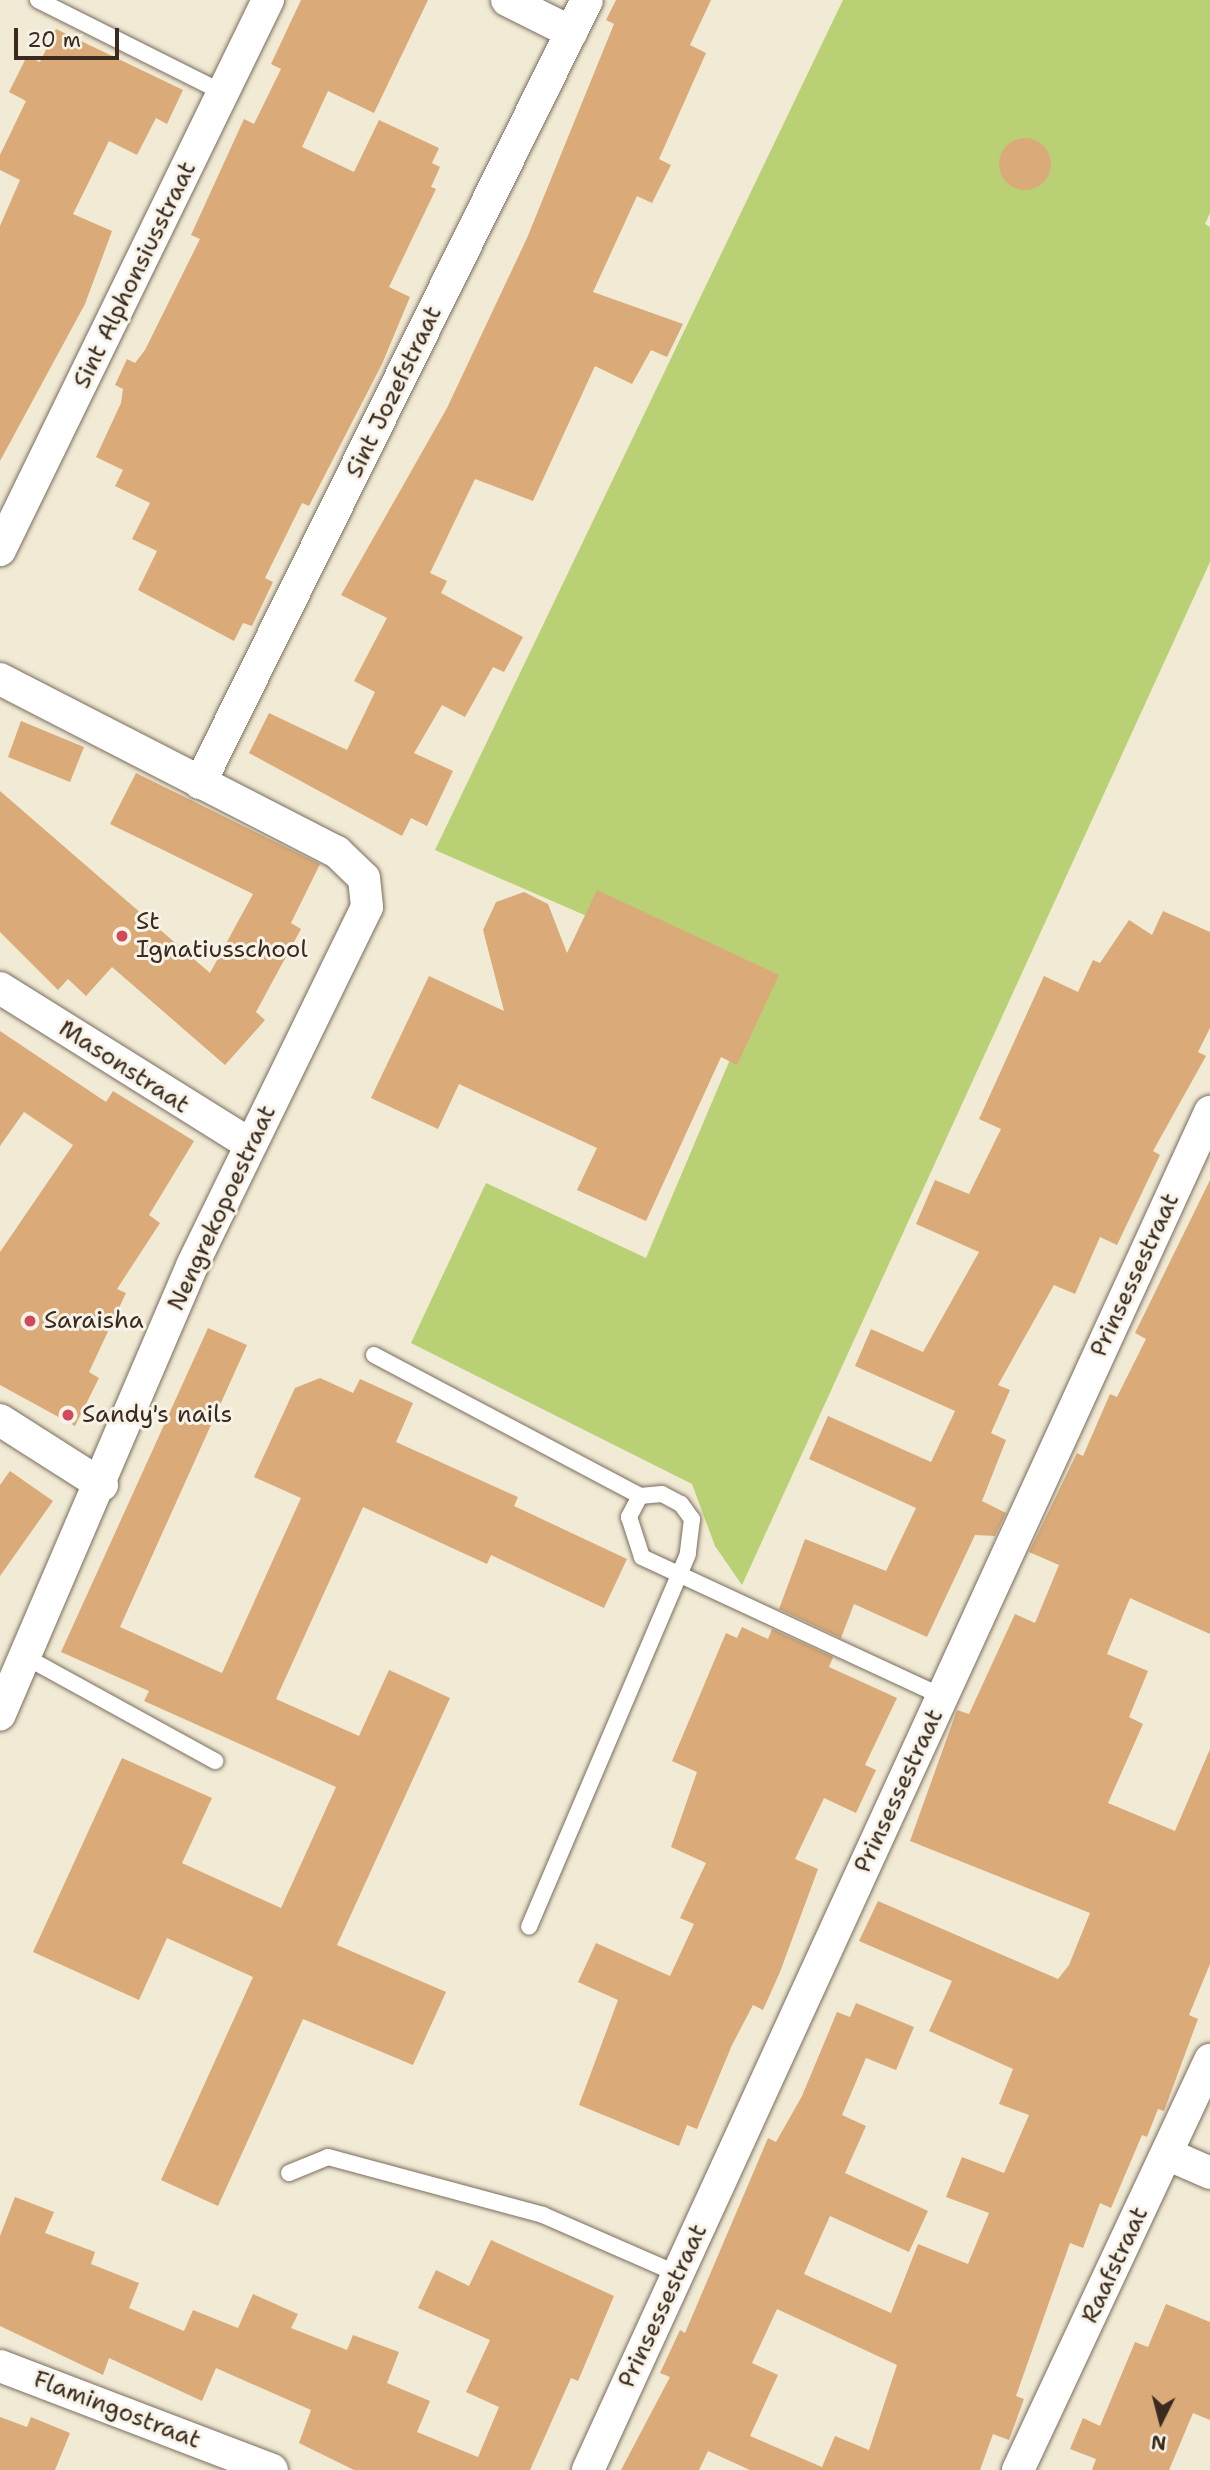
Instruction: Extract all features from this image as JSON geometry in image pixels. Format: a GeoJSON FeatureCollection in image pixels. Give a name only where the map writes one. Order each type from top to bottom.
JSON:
{"type":"FeatureCollection","features":[{"type":"Feature","properties":{"kind":"street","name":"Sint Alphonsiusstraat"},"geometry":{"type":"LineString","coordinates":[[0,550],[268,0]]}},
{"type":"Feature","properties":{"kind":"street"},"geometry":{"type":"LineString","coordinates":[[507,0],[571,32]]}},
{"type":"Feature","properties":{"kind":"street","name":"Sint Jozefstraat"},"geometry":{"type":"LineString","coordinates":[[200,783],[587,0]]}},
{"type":"Feature","properties":{"kind":"street"},"geometry":{"type":"LineString","coordinates":[[0,679],[200,783]]}},
{"type":"Feature","properties":{"kind":"street","name":"Nengrekopoestraat"},"geometry":{"type":"LineString","coordinates":[[0,1715],[250,1144],[367,907],[364,878],[337,852],[200,783]]}},
{"type":"Feature","properties":{"kind":"street","name":"Masonstraat"},"geometry":{"type":"LineString","coordinates":[[0,988],[250,1144]]}},
{"type":"Feature","properties":{"kind":"street","name":"Prinsessestraat"},"geometry":{"type":"LineString","coordinates":[[588,2470],[1210,1112]]}},
{"type":"Feature","properties":{"kind":"street"},"geometry":{"type":"LineString","coordinates":[[0,1420],[102,1485]]}},
{"type":"Feature","properties":{"kind":"street","name":"Raafstraat"},"geometry":{"type":"LineString","coordinates":[[1018,2470],[1210,2060]]}},
{"type":"Feature","properties":{"kind":"street"},"geometry":{"type":"LineString","coordinates":[[1167,2154],[1210,2173]]}},
{"type":"Feature","properties":{"kind":"street","name":"Flamingostraat"},"geometry":{"type":"LineString","coordinates":[[0,2366],[212,2459],[272,2470]]}},
{"type":"Feature","properties":{"kind":"lane"},"geometry":{"type":"LineString","coordinates":[[38,0],[224,93]]}},
{"type":"Feature","properties":{"kind":"lane"},"geometry":{"type":"LineString","coordinates":[[374,1355],[640,1496],[662,1494],[692,1518],[688,1555],[676,1571],[529,1927]]}},
{"type":"Feature","properties":{"kind":"lane"},"geometry":{"type":"LineString","coordinates":[[640,1496],[629,1517],[631,1534],[642,1557],[943,1697]]}},
{"type":"Feature","properties":{"kind":"lane"},"geometry":{"type":"LineString","coordinates":[[26,1657],[215,1761]]}},
{"type":"Feature","properties":{"kind":"lane"},"geometry":{"type":"LineString","coordinates":[[289,2173],[328,2157],[543,2215],[678,2274]]}},
{"type":"Feature","properties":{"kind":"green space"},"geometry":{"type":"Polygon","coordinates":[[[843,0],[1210,0],[1210,213],[1205,224],[1210,227],[1210,562],[742,1585],[715,1546],[692,1484],[411,1343],[486,1183],[646,1258],[759,991],[435,850],[843,0]]]}},
{"type":"Feature","properties":{"kind":"building"},"geometry":{"type":"Polygon","coordinates":[[[301,0],[428,0],[374,113],[328,91],[302,147],[354,172],[379,120],[439,148],[432,163],[440,167],[431,187],[436,189],[389,287],[410,297],[382,364],[309,506],[302,503],[265,578],[273,582],[252,626],[243,623],[234,641],[138,590],[157,551],[132,539],[150,503],[115,486],[123,470],[96,457],[121,403],[123,389],[115,385],[127,359],[135,363],[145,350],[200,239],[191,235],[244,119],[254,124],[281,69],[271,64],[301,0]]]}},
{"type":"Feature","properties":{"kind":"building"},"geometry":{"type":"Polygon","coordinates":[[[616,0],[711,0],[690,45],[706,53],[659,159],[671,165],[652,203],[637,196],[593,292],[683,324],[667,357],[651,350],[632,384],[595,366],[533,501],[475,479],[430,573],[447,581],[441,593],[523,637],[504,672],[493,667],[465,717],[442,705],[414,753],[453,771],[427,826],[411,818],[402,836],[249,753],[269,713],[347,750],[375,692],[354,681],[387,618],[341,595],[447,408],[527,238],[614,24],[606,20],[616,0]]]}},
{"type":"Feature","properties":{"kind":"building"},"geometry":{"type":"Polygon","coordinates":[[[56,29],[183,90],[167,124],[156,118],[137,155],[109,141],[73,214],[112,231],[85,304],[0,461],[0,226],[20,180],[0,170],[0,155],[26,101],[9,92],[27,56],[40,62],[56,29]]]}},
{"type":"Feature","properties":{"kind":"building"},"geometry":{"type":"Polygon","coordinates":[[[1025,138],[1035,140],[1043,146],[1049,154],[1049,174],[1043,182],[1035,188],[1025,190],[1015,188],[1007,182],[1001,174],[999,164],[1001,154],[1007,146],[1015,140],[1025,138]]]}},
{"type":"Feature","properties":{"kind":"building"},"geometry":{"type":"Polygon","coordinates":[[[21,721],[84,747],[70,782],[8,757],[21,721]]]}},
{"type":"Feature","properties":{"kind":"building"},"geometry":{"type":"Polygon","coordinates":[[[136,773],[320,864],[291,923],[301,929],[256,1012],[265,1020],[225,1065],[112,967],[86,996],[68,979],[58,990],[0,932],[0,791],[210,973],[253,894],[110,824],[136,773]]]}},
{"type":"Feature","properties":{"kind":"building"},"geometry":{"type":"Polygon","coordinates":[[[597,890],[779,975],[737,1065],[721,1057],[646,1221],[577,1190],[597,1148],[459,1084],[438,1129],[371,1098],[429,976],[504,1011],[483,930],[496,902],[524,892],[548,904],[567,953],[597,890]]]}},
{"type":"Feature","properties":{"kind":"building"},"geometry":{"type":"Polygon","coordinates":[[[1163,911],[1210,932],[1210,1028],[1198,1052],[1206,1056],[1153,1151],[1160,1155],[1117,1245],[1100,1237],[1075,1294],[1054,1285],[998,1385],[1010,1390],[991,1433],[1006,1440],[982,1501],[1006,1513],[995,1536],[975,1535],[927,1637],[854,1604],[841,1638],[779,1609],[805,1539],[886,1571],[916,1508],[809,1459],[828,1416],[931,1462],[955,1411],[855,1366],[871,1329],[923,1352],[979,1252],[916,1224],[935,1180],[969,1194],[1001,1129],[979,1119],[1044,976],[1078,992],[1093,960],[1100,963],[1129,920],[1152,935],[1163,911]]]}},
{"type":"Feature","properties":{"kind":"building"},"geometry":{"type":"Polygon","coordinates":[[[0,1031],[106,1102],[113,1091],[194,1141],[149,1215],[160,1223],[117,1289],[126,1293],[89,1372],[99,1378],[75,1426],[0,1385],[0,1252],[73,1145],[24,1112],[0,1146],[0,1031]]]}},
{"type":"Feature","properties":{"kind":"building"},"geometry":{"type":"Polygon","coordinates":[[[1210,1180],[1210,1634],[1130,1598],[1107,1654],[1148,1671],[1129,1717],[1143,1724],[1108,1803],[1175,1831],[1210,1749],[1210,1964],[1189,2015],[1198,2019],[1164,2111],[1158,2109],[1147,2137],[1142,2135],[1111,2208],[1100,2203],[1083,2248],[1070,2243],[1016,2396],[1024,2399],[1009,2440],[993,2434],[980,2470],[750,2470],[708,2451],[699,2470],[621,2470],[670,2377],[660,2373],[680,2330],[685,2333],[768,2138],[776,2142],[802,2096],[837,2012],[850,2017],[856,2003],[914,2027],[896,2070],[866,2058],[842,2115],[866,2126],[845,2173],[928,2211],[909,2252],[830,2216],[804,2274],[891,2313],[918,2244],[968,2264],[989,2213],[946,2197],[962,2157],[1004,2173],[1029,2115],[999,2104],[1013,2069],[929,2031],[952,1981],[859,1941],[878,1901],[1058,1979],[1069,1965],[1090,1913],[910,1841],[957,1710],[969,1714],[1015,1614],[1035,1623],[1059,1565],[1029,1552],[1077,1453],[1083,1456],[1110,1394],[1117,1397],[1146,1339],[1135,1333],[1210,1180]],[[777,2309],[752,2363],[778,2375],[750,2436],[822,2467],[835,2436],[869,2450],[897,2365],[777,2309]]]}},
{"type":"Feature","properties":{"kind":"building"},"geometry":{"type":"Polygon","coordinates":[[[208,1328],[247,1345],[120,1627],[222,1673],[301,1498],[254,1477],[295,1388],[320,1378],[353,1393],[360,1379],[413,1403],[396,1442],[518,1497],[514,1506],[627,1559],[604,1608],[491,1555],[487,1564],[363,1507],[276,1699],[359,1736],[389,1670],[450,1698],[337,1945],[446,1992],[413,2065],[303,2019],[218,2206],[161,2180],[253,1977],[167,1938],[139,2000],[33,1952],[122,1758],[212,1798],[182,1863],[281,1908],[336,1787],[144,1701],[149,1691],[61,1652],[208,1328]]]}},
{"type":"Feature","properties":{"kind":"building"},"geometry":{"type":"Polygon","coordinates":[[[10,1471],[53,1501],[0,1576],[0,1485],[10,1471]]]}},
{"type":"Feature","properties":{"kind":"building"},"geometry":{"type":"Polygon","coordinates":[[[742,1627],[768,1639],[772,1629],[833,1657],[829,1667],[897,1698],[865,1765],[876,1770],[856,1813],[824,1798],[795,1859],[818,1869],[780,1972],[763,2010],[753,2005],[732,2045],[697,2129],[687,2125],[679,2146],[579,2105],[618,2000],[578,1982],[596,1943],[670,1976],[694,1924],[680,1918],[706,1863],[671,1847],[697,1772],[672,1761],[726,1633],[737,1638],[742,1627]]]}},
{"type":"Feature","properties":{"kind":"building"},"geometry":{"type":"Polygon","coordinates":[[[15,2197],[54,2212],[45,2233],[95,2252],[91,2264],[139,2283],[129,2308],[184,2331],[193,2310],[238,2328],[253,2294],[298,2314],[291,2328],[347,2350],[353,2335],[399,2352],[387,2383],[430,2401],[417,2432],[478,2457],[499,2407],[466,2392],[490,2340],[418,2308],[436,2270],[469,2286],[491,2240],[614,2296],[578,2381],[571,2378],[530,2470],[354,2470],[299,2443],[311,2410],[216,2368],[202,2401],[109,2358],[103,2375],[0,2326],[0,2236],[15,2197]]]}},
{"type":"Feature","properties":{"kind":"building"},"geometry":{"type":"Polygon","coordinates":[[[1166,2304],[1210,2322],[1210,2420],[1193,2413],[1169,2470],[1092,2470],[1096,2459],[1070,2449],[1083,2418],[1100,2426],[1135,2342],[1148,2347],[1166,2304]]]}},
{"type":"Feature","properties":{"kind":"building"},"geometry":{"type":"Polygon","coordinates":[[[0,2417],[27,2427],[31,2417],[70,2433],[55,2470],[0,2470],[0,2417]]]}},
{"type":"Feature","properties":{"kind":"place","name":"St Ignatiusschool"},"geometry":{"type":"Point","coordinates":[122,936]}},
{"type":"Feature","properties":{"kind":"place","name":"Saraisha"},"geometry":{"type":"Point","coordinates":[30,1321]}},
{"type":"Feature","properties":{"kind":"place","name":"Sandy's nails"},"geometry":{"type":"Point","coordinates":[68,1415]}}]}
